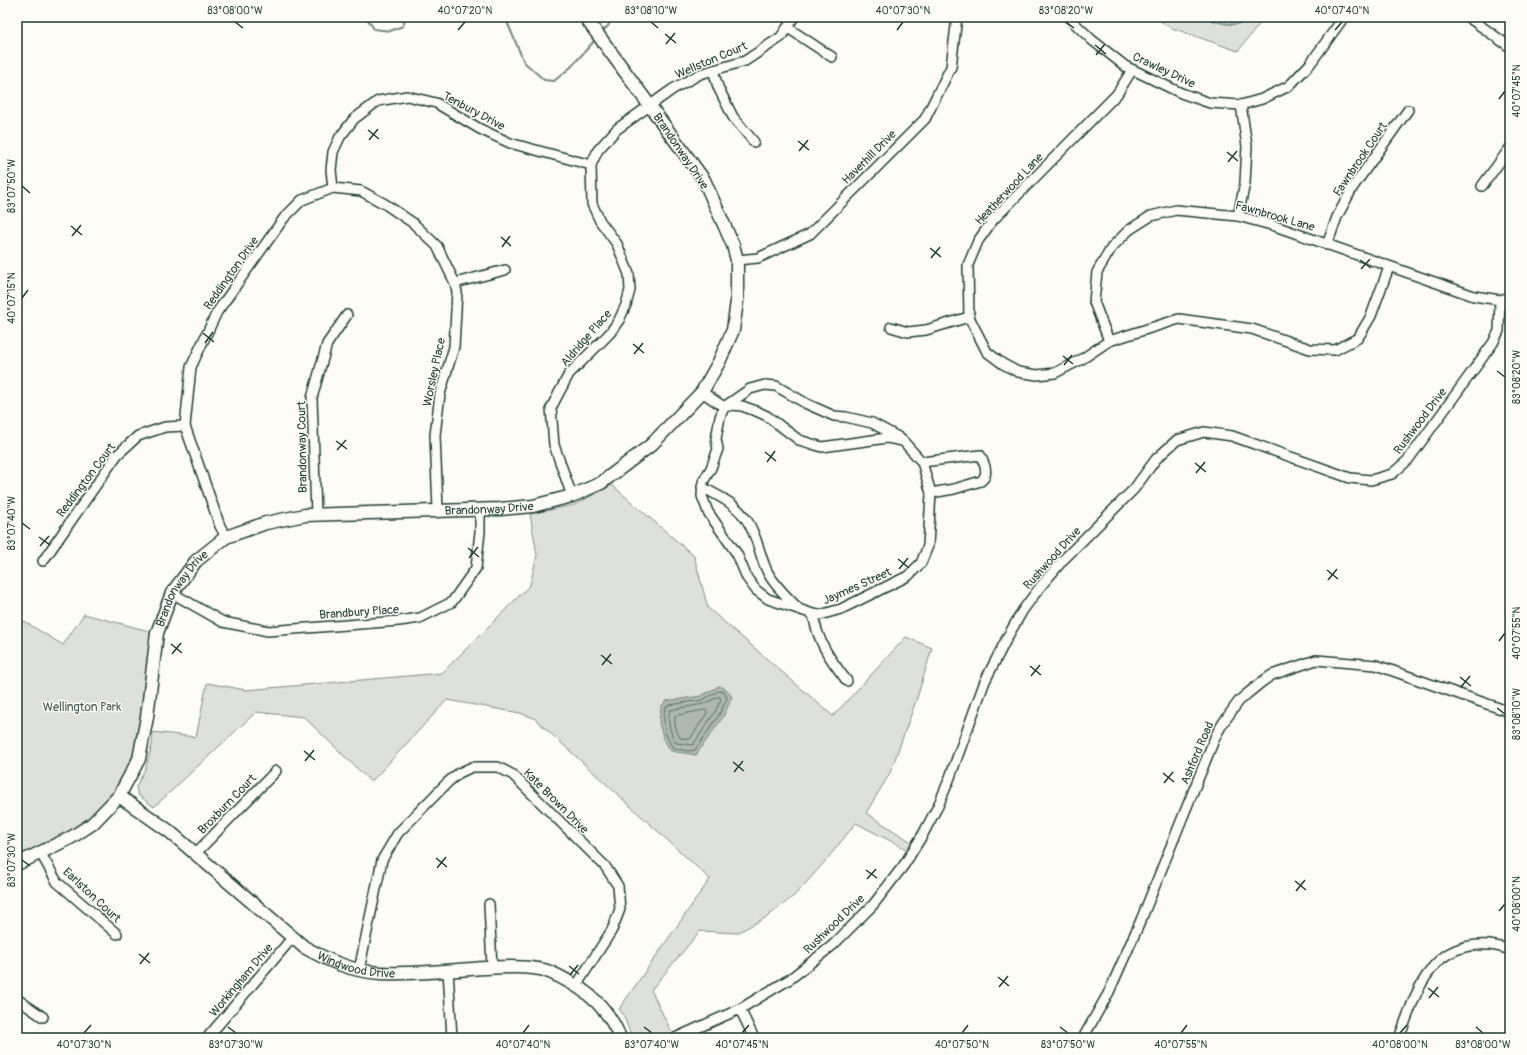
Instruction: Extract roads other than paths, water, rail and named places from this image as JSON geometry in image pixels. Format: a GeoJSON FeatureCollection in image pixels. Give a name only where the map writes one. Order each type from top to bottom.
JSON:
{"type":"FeatureCollection","features":[{"type":"Feature","properties":{"kind":"street","name":"Brandonway Drive"},"geometry":{"type":"LineString","coordinates":[[17,864],[72,837],[92,824],[119,796],[139,758],[147,717],[157,633],[172,593],[196,561],[226,537],[266,523],[316,514],[533,506],[572,496],[601,483],[651,445],[702,392],[719,362],[733,330],[738,301],[737,260],[733,244],[704,180],[585,17]]}},
{"type":"Feature","properties":{"kind":"street","name":"Wellston Court"},"geometry":{"type":"LineString","coordinates":[[650,105],[673,89],[700,74],[745,61],[781,37],[794,17]]}},
{"type":"Feature","properties":{"kind":"street","name":"Haverhill Drive"},"geometry":{"type":"LineString","coordinates":[[737,260],[758,258],[810,234],[925,119],[951,67],[957,17]]}},
{"type":"Feature","properties":{"kind":"street","name":"Crawley Drive"},"geometry":{"type":"LineString","coordinates":[[1068,17],[1092,40],[1132,70],[1210,104],[1241,105],[1262,99],[1289,86],[1310,64],[1344,17]]}},
{"type":"Feature","properties":{"kind":"street"},"geometry":{"type":"LineString","coordinates":[[1468,17],[1510,47]]}},
{"type":"Feature","properties":{"kind":"street"},"geometry":{"type":"LineString","coordinates":[[788,28],[832,57]]}},
{"type":"Feature","properties":{"kind":"street"},"geometry":{"type":"LineString","coordinates":[[713,70],[718,87],[733,117],[754,142]]}},
{"type":"Feature","properties":{"kind":"street","name":"Heatherwood Lane"},"geometry":{"type":"LineString","coordinates":[[1132,70],[1117,94],[993,220],[978,241],[968,265],[968,317],[987,352],[1002,364],[1018,372],[1037,375],[1055,373],[1082,359],[1109,341],[1179,320],[1252,329],[1310,349],[1336,350],[1358,338],[1371,316],[1389,267]]}},
{"type":"Feature","properties":{"kind":"street","name":"Tenbury Drive"},"geometry":{"type":"LineString","coordinates":[[333,188],[331,170],[333,152],[340,137],[354,119],[378,101],[407,96],[436,103],[480,130],[510,143],[591,165]]}},
{"type":"Feature","properties":{"kind":"street","name":"Aldridge Place"},"geometry":{"type":"LineString","coordinates":[[572,496],[554,445],[551,408],[569,374],[610,333],[619,320],[626,306],[630,290],[629,274],[617,244],[600,221],[592,204],[591,165],[598,150],[617,129],[650,105]]}},
{"type":"Feature","properties":{"kind":"street"},"geometry":{"type":"LineString","coordinates":[[1238,216],[1245,183],[1247,146],[1241,105]]}},
{"type":"Feature","properties":{"kind":"street","name":"Fawnbrook Court"},"geometry":{"type":"LineString","coordinates":[[1327,245],[1337,217],[1353,186],[1408,110]]}},
{"type":"Feature","properties":{"kind":"street"},"geometry":{"type":"LineString","coordinates":[[1482,186],[1510,148]]}},
{"type":"Feature","properties":{"kind":"street","name":"Worsley Place"},"geometry":{"type":"LineString","coordinates":[[333,188],[361,192],[386,204],[413,223],[437,246],[455,283],[457,292],[454,347],[440,394],[435,436],[438,510]]}},
{"type":"Feature","properties":{"kind":"street","name":"Reddington Drive"},"geometry":{"type":"LineString","coordinates":[[226,537],[220,526],[185,426],[191,367],[217,312],[284,218],[302,200],[333,188]]}},
{"type":"Feature","properties":{"kind":"street","name":"Fawnbrook Lane"},"geometry":{"type":"LineString","coordinates":[[1109,341],[1094,302],[1097,272],[1112,247],[1129,230],[1151,216],[1176,210],[1238,216],[1275,226],[1474,296],[1500,300],[1510,297]]}},
{"type":"Feature","properties":{"kind":"street"},"geometry":{"type":"LineString","coordinates":[[455,283],[504,270]]}},
{"type":"Feature","properties":{"kind":"street","name":"Rushwood Drive"},"geometry":{"type":"LineString","coordinates":[[676,1038],[740,1009],[790,979],[816,959],[858,921],[894,879],[922,836],[938,806],[950,780],[988,674],[1023,610],[1050,575],[1134,489],[1156,459],[1177,440],[1204,432],[1232,436],[1350,478],[1371,480],[1392,474],[1408,460],[1493,343],[1500,331],[1500,300]]}},
{"type":"Feature","properties":{"kind":"street","name":"Brandonway Court"},"geometry":{"type":"LineString","coordinates":[[316,514],[312,398],[327,344],[347,315]]}},
{"type":"Feature","properties":{"kind":"street"},"geometry":{"type":"LineString","coordinates":[[891,327],[908,332],[926,330],[968,317]]}},
{"type":"Feature","properties":{"kind":"street"},"geometry":{"type":"LineString","coordinates":[[702,486],[718,449],[716,438],[720,417],[724,407],[750,389],[765,385],[776,386],[807,404],[834,416],[872,422],[898,436],[922,462],[980,455],[986,471],[984,479],[954,490],[931,493]]}},
{"type":"Feature","properties":{"kind":"street"},"geometry":{"type":"LineString","coordinates":[[702,392],[724,407],[733,405],[742,406],[767,416],[799,440],[822,447],[886,438],[903,441]]}},
{"type":"Feature","properties":{"kind":"street","name":"Reddington Court"},"geometry":{"type":"LineString","coordinates":[[42,561],[117,455],[138,436],[165,427],[185,426]]}},
{"type":"Feature","properties":{"kind":"street","name":"Jaymes Street"},"geometry":{"type":"LineString","coordinates":[[702,486],[702,496],[708,512],[737,554],[748,578],[756,590],[768,599],[820,615],[841,609],[908,576],[921,562],[928,546],[931,493],[922,462]]}},
{"type":"Feature","properties":{"kind":"street","name":"Jaymes Street"},"geometry":{"type":"LineString","coordinates":[[702,486],[731,503],[747,519],[760,547],[767,571],[780,591],[800,610]]}},
{"type":"Feature","properties":{"kind":"street","name":"Brandbury Place"},"geometry":{"type":"LineString","coordinates":[[172,593],[224,622],[268,631],[399,622],[420,618],[452,602],[476,568],[480,532],[480,509]]}},
{"type":"Feature","properties":{"kind":"street"},"geometry":{"type":"LineString","coordinates":[[813,614],[815,626],[827,655],[847,682]]}},
{"type":"Feature","properties":{"kind":"street","name":"Ashford Road"},"geometry":{"type":"LineString","coordinates":[[1083,1038],[1109,992],[1141,920],[1216,735],[1231,710],[1247,694],[1272,675],[1316,660],[1376,665],[1510,712]]}},
{"type":"Feature","properties":{"kind":"street","name":"Kate Brown Drive"},"geometry":{"type":"LineString","coordinates":[[359,970],[382,860],[398,833],[459,773],[472,767],[498,767],[519,780],[605,866],[618,886],[620,909],[612,930],[576,986]]}},
{"type":"Feature","properties":{"kind":"street","name":"Broxburn Court"},"geometry":{"type":"LineString","coordinates":[[196,853],[276,771]]}},
{"type":"Feature","properties":{"kind":"street","name":"Windwood Drive"},"geometry":{"type":"LineString","coordinates":[[119,796],[169,830],[292,937],[321,957],[341,966],[380,973],[508,967],[543,970],[561,977],[591,996],[605,1009],[620,1038]]}},
{"type":"Feature","properties":{"kind":"street","name":"Earlston Court"},"geometry":{"type":"LineString","coordinates":[[40,852],[57,882],[117,934]]}},
{"type":"Feature","properties":{"kind":"street"},"geometry":{"type":"LineString","coordinates":[[489,904],[492,968]]}},
{"type":"Feature","properties":{"kind":"street","name":"Workingham Drive"},"geometry":{"type":"LineString","coordinates":[[207,1038],[292,937]]}},
{"type":"Feature","properties":{"kind":"street"},"geometry":{"type":"LineString","coordinates":[[1399,1038],[1425,978],[1433,966],[1441,959],[1461,948],[1476,944],[1490,944],[1510,950]]}},
{"type":"Feature","properties":{"kind":"street"},"geometry":{"type":"LineString","coordinates":[[448,970],[452,1038]]}},
{"type":"Feature","properties":{"kind":"street"},"geometry":{"type":"LineString","coordinates":[[17,999],[43,1017]]}},
{"type":"Feature","properties":{"kind":"street"},"geometry":{"type":"LineString","coordinates":[[740,1009],[754,1038]]}},
{"type":"Feature","properties":{"kind":"water"},"geometry":{"type":"Polygon","coordinates":[[[1202,17],[1251,17],[1240,24],[1227,24],[1202,17]]]}},
{"type":"Feature","properties":{"kind":"water"},"geometry":{"type":"Polygon","coordinates":[[[719,686],[726,689],[732,697],[723,717],[696,755],[671,751],[664,740],[659,723],[661,707],[666,701],[701,696],[719,686]]]}},
{"type":"Feature","properties":{"kind":"waterway"},"geometry":{"type":"LineString","coordinates":[[366,17],[374,29],[390,31],[403,26],[406,17]]}},
{"type":"Feature","properties":{"kind":"waterway"},"geometry":{"type":"LineString","coordinates":[[505,17],[524,62],[544,80],[554,81],[571,67],[595,40]]}},
{"type":"Feature","properties":{"kind":"waterway"},"geometry":{"type":"LineString","coordinates":[[602,32],[608,26],[613,17]]}},
{"type":"Feature","properties":{"kind":"park label","name":"Wellington Park"},"geometry":{"type":"Point","coordinates":[82,707]}}]}
